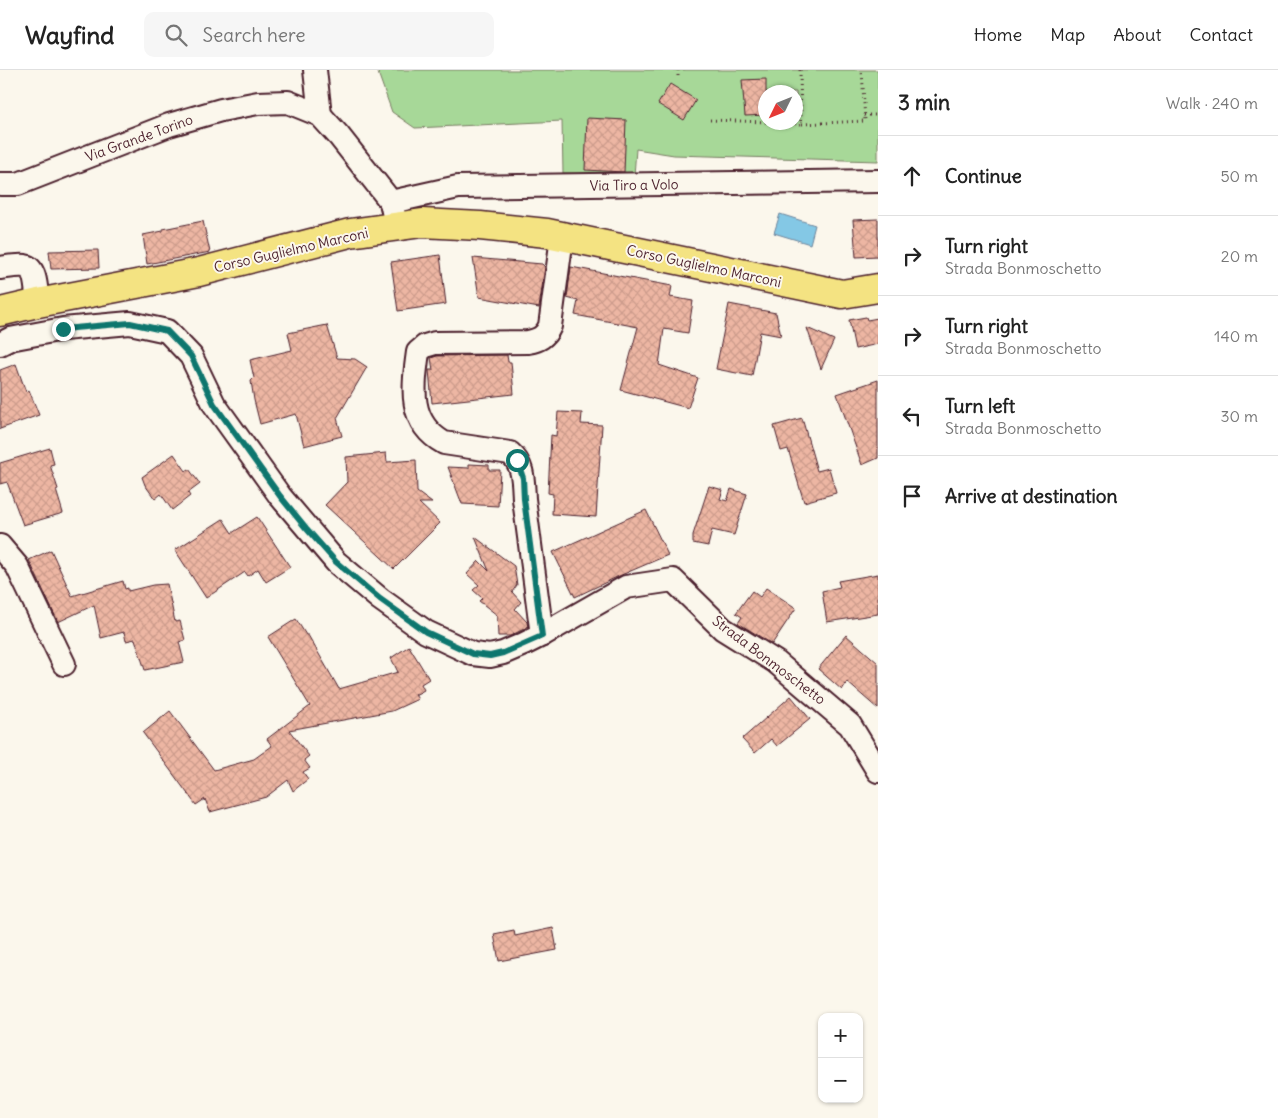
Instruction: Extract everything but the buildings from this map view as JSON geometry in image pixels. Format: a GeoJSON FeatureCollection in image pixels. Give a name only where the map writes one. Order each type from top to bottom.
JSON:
{"type":"FeatureCollection","features":[{"type":"Feature","properties":{"kind":"main road","name":"Corso Guglielmo Marconi"},"geometry":{"type":"LineString","coordinates":[[0,312],[199,272],[350,233],[394,214],[422,223],[480,226],[562,237],[842,294],[878,288]]}},
{"type":"Feature","properties":{"kind":"street"},"geometry":{"type":"LineString","coordinates":[[315,70],[320,115]]}},
{"type":"Feature","properties":{"kind":"street","name":"Via Grande Torino"},"geometry":{"type":"LineString","coordinates":[[0,184],[18,184],[169,125],[220,110],[258,102],[288,102],[320,115],[357,158],[394,214]]}},
{"type":"Feature","properties":{"kind":"street","name":"Via Tiro a Volo"},"geometry":{"type":"LineString","coordinates":[[394,214],[458,187],[878,181]]}},
{"type":"Feature","properties":{"kind":"street"},"geometry":{"type":"LineString","coordinates":[[542,636],[524,499],[523,478],[517,460],[510,453],[444,443],[435,438],[422,424],[414,398],[418,352],[425,346],[435,343],[528,342],[538,340],[546,335],[550,326],[562,237]]}},
{"type":"Feature","properties":{"kind":"street"},"geometry":{"type":"LineString","coordinates":[[0,268],[24,266],[30,268],[33,273],[38,303]]}},
{"type":"Feature","properties":{"kind":"street","name":"Strada Bonmoschetto"},"geometry":{"type":"LineString","coordinates":[[0,344],[10,339],[63,329],[130,323],[167,331],[191,356],[214,404],[280,496],[336,562],[380,599],[426,632],[473,654],[490,656],[503,653],[542,636],[626,587],[674,580],[723,629],[776,662],[850,725],[878,771]]}},
{"type":"Feature","properties":{"kind":"street"},"geometry":{"type":"LineString","coordinates":[[0,546],[17,566],[64,664]]}},
{"type":"Feature","properties":{"kind":"path"},"geometry":{"type":"LineString","coordinates":[[678,70],[678,78]]}},
{"type":"Feature","properties":{"kind":"path"},"geometry":{"type":"LineString","coordinates":[[800,70],[800,85]]}},
{"type":"Feature","properties":{"kind":"path"},"geometry":{"type":"LineString","coordinates":[[803,124],[865,121],[862,70]]}},
{"type":"Feature","properties":{"kind":"path"},"geometry":{"type":"LineString","coordinates":[[864,115],[878,115]]}},
{"type":"Feature","properties":{"kind":"path"},"geometry":{"type":"LineString","coordinates":[[710,120],[758,122]]}},
{"type":"Feature","properties":{"kind":"green space"},"geometry":{"type":"Polygon","coordinates":[[[377,70],[878,70],[878,161],[674,155],[636,149],[634,176],[563,173],[562,121],[415,128],[392,112],[377,70]]]}},
{"type":"Feature","properties":{"kind":"water"},"geometry":{"type":"Polygon","coordinates":[[[780,214],[815,225],[810,244],[774,233],[780,214]]]}},
{"type":"Feature","properties":{"kind":"route"},"geometry":{"type":"LineString","coordinates":[[63,329],[130,323],[167,331],[191,356],[214,404],[280,496],[336,562],[380,599],[426,632],[473,654],[490,656],[503,653],[542,636],[524,499],[523,478],[517,460]]}}]}
